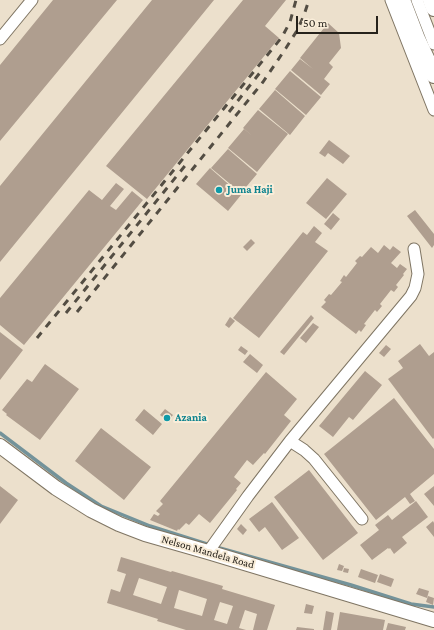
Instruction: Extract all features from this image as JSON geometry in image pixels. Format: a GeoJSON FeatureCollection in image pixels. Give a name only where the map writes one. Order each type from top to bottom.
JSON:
{"type":"FeatureCollection","features":[{"type":"Feature","properties":{"kind":"highway"},"geometry":{"type":"LineString","coordinates":[[402,0],[417,39],[434,75]]}},
{"type":"Feature","properties":{"kind":"highway"},"geometry":{"type":"LineString","coordinates":[[431,0],[434,8]]}},
{"type":"Feature","properties":{"kind":"main road","name":"Nelson Mandela Road"},"geometry":{"type":"LineString","coordinates":[[0,446],[56,488],[91,510],[119,524],[145,534],[434,620]]}},
{"type":"Feature","properties":{"kind":"street"},"geometry":{"type":"LineString","coordinates":[[0,39],[32,0]]}},
{"type":"Feature","properties":{"kind":"street"},"geometry":{"type":"LineString","coordinates":[[391,0],[434,110]]}},
{"type":"Feature","properties":{"kind":"street"},"geometry":{"type":"LineString","coordinates":[[417,0],[434,44]]}},
{"type":"Feature","properties":{"kind":"street"},"geometry":{"type":"LineString","coordinates":[[208,552],[290,441],[411,296],[415,288],[418,274],[414,249]]}},
{"type":"Feature","properties":{"kind":"street"},"geometry":{"type":"LineString","coordinates":[[290,441],[314,459],[362,519]]}},
{"type":"Feature","properties":{"kind":"building"},"geometry":{"type":"Polygon","coordinates":[[[53,0],[117,0],[0,141],[0,65],[53,0]]]}},
{"type":"Feature","properties":{"kind":"building"},"geometry":{"type":"Polygon","coordinates":[[[152,0],[214,0],[0,262],[0,186],[152,0]]]}},
{"type":"Feature","properties":{"kind":"building"},"geometry":{"type":"Polygon","coordinates":[[[243,0],[286,0],[265,26],[279,38],[147,199],[106,166],[243,0]]]}},
{"type":"Feature","properties":{"kind":"building"},"geometry":{"type":"Polygon","coordinates":[[[328,23],[339,33],[341,48],[329,63],[333,67],[324,79],[330,84],[321,95],[291,70],[300,59],[313,69],[300,58],[328,23]]]}},
{"type":"Feature","properties":{"kind":"building"},"geometry":{"type":"Polygon","coordinates":[[[290,71],[321,97],[306,115],[275,89],[290,71]]]}},
{"type":"Feature","properties":{"kind":"building"},"geometry":{"type":"Polygon","coordinates":[[[275,90],[305,116],[290,135],[259,109],[275,90]]]}},
{"type":"Feature","properties":{"kind":"building"},"geometry":{"type":"Polygon","coordinates":[[[258,110],[288,134],[257,172],[228,148],[244,129],[254,137],[243,128],[258,110]]]}},
{"type":"Feature","properties":{"kind":"building"},"geometry":{"type":"Polygon","coordinates":[[[329,140],[350,156],[343,164],[328,153],[325,157],[319,153],[329,140]]]}},
{"type":"Feature","properties":{"kind":"building"},"geometry":{"type":"Polygon","coordinates":[[[228,149],[257,174],[241,193],[211,168],[228,149]]]}},
{"type":"Feature","properties":{"kind":"building","name":"Juma Haji"},"geometry":{"type":"Polygon","coordinates":[[[210,168],[241,195],[228,211],[196,184],[210,168]]]}},
{"type":"Feature","properties":{"kind":"building"},"geometry":{"type":"Polygon","coordinates":[[[327,178],[347,194],[326,219],[306,203],[327,178]]]}},
{"type":"Feature","properties":{"kind":"building"},"geometry":{"type":"Polygon","coordinates":[[[116,183],[124,189],[110,206],[116,210],[132,191],[143,200],[24,345],[0,325],[0,298],[89,190],[102,200],[116,183]]]}},
{"type":"Feature","properties":{"kind":"building"},"geometry":{"type":"Polygon","coordinates":[[[415,210],[434,234],[434,245],[432,248],[407,216],[415,210]]]}},
{"type":"Feature","properties":{"kind":"building"},"geometry":{"type":"Polygon","coordinates":[[[333,213],[340,219],[331,230],[324,224],[333,213]]]}},
{"type":"Feature","properties":{"kind":"building"},"geometry":{"type":"Polygon","coordinates":[[[314,226],[322,233],[315,242],[328,251],[259,338],[233,318],[303,232],[307,235],[314,226]]]}},
{"type":"Feature","properties":{"kind":"building"},"geometry":{"type":"Polygon","coordinates":[[[251,239],[255,243],[247,251],[243,247],[251,239]]]}},
{"type":"Feature","properties":{"kind":"building"},"geometry":{"type":"Polygon","coordinates":[[[384,245],[390,250],[393,246],[401,252],[391,263],[397,268],[400,264],[407,269],[396,285],[398,287],[394,292],[391,290],[380,304],[382,306],[377,312],[375,310],[364,324],[366,325],[361,332],[359,330],[356,334],[321,307],[326,302],[324,300],[329,294],[331,295],[342,282],[340,281],[344,275],[346,277],[357,263],[355,261],[360,256],[362,257],[371,247],[378,253],[384,245]]]}},
{"type":"Feature","properties":{"kind":"building"},"geometry":{"type":"Polygon","coordinates":[[[311,315],[314,318],[284,355],[280,352],[311,315]]]}},
{"type":"Feature","properties":{"kind":"building"},"geometry":{"type":"Polygon","coordinates":[[[230,317],[235,321],[229,328],[225,325],[230,317]]]}},
{"type":"Feature","properties":{"kind":"building"},"geometry":{"type":"Polygon","coordinates":[[[313,323],[319,327],[306,343],[300,338],[313,323]]]}},
{"type":"Feature","properties":{"kind":"building"},"geometry":{"type":"Polygon","coordinates":[[[0,332],[23,350],[0,380],[0,332]]]}},
{"type":"Feature","properties":{"kind":"building"},"geometry":{"type":"Polygon","coordinates":[[[420,344],[429,356],[434,352],[433,439],[388,379],[403,368],[398,361],[420,344]]]}},
{"type":"Feature","properties":{"kind":"building"},"geometry":{"type":"Polygon","coordinates":[[[386,345],[391,349],[384,357],[379,353],[386,345]]]}},
{"type":"Feature","properties":{"kind":"building"},"geometry":{"type":"Polygon","coordinates":[[[241,346],[248,351],[245,355],[238,350],[241,346]]]}},
{"type":"Feature","properties":{"kind":"building"},"geometry":{"type":"Polygon","coordinates":[[[250,354],[263,365],[257,373],[243,362],[250,354]]]}},
{"type":"Feature","properties":{"kind":"building"},"geometry":{"type":"Polygon","coordinates":[[[45,364],[79,389],[40,440],[6,415],[7,414],[2,410],[27,379],[32,382],[45,364]]]}},
{"type":"Feature","properties":{"kind":"building"},"geometry":{"type":"Polygon","coordinates":[[[365,371],[382,385],[353,420],[349,417],[333,437],[319,426],[365,371]]]}},
{"type":"Feature","properties":{"kind":"building"},"geometry":{"type":"Polygon","coordinates":[[[266,372],[297,399],[284,415],[291,421],[265,454],[264,453],[253,465],[247,460],[234,477],[241,483],[236,489],[237,490],[210,523],[199,514],[189,525],[186,523],[177,531],[150,520],[154,514],[158,516],[160,514],[156,511],[163,504],[160,501],[266,372]]]}},
{"type":"Feature","properties":{"kind":"building"},"geometry":{"type":"Polygon","coordinates":[[[394,398],[434,449],[434,474],[410,494],[415,501],[410,504],[405,497],[376,520],[324,454],[394,398]]]}},
{"type":"Feature","properties":{"kind":"building"},"geometry":{"type":"Polygon","coordinates":[[[144,409],[162,424],[153,435],[135,420],[144,409]]]}},
{"type":"Feature","properties":{"kind":"building","name":"Azania"},"geometry":{"type":"Polygon","coordinates":[[[165,409],[173,415],[168,421],[160,415],[165,409]]]}},
{"type":"Feature","properties":{"kind":"building"},"geometry":{"type":"Polygon","coordinates":[[[101,428],[151,467],[124,500],[75,461],[101,428]]]}},
{"type":"Feature","properties":{"kind":"building"},"geometry":{"type":"Polygon","coordinates":[[[309,470],[358,533],[323,560],[274,497],[309,470]]]}},
{"type":"Feature","properties":{"kind":"building"},"geometry":{"type":"Polygon","coordinates":[[[0,486],[18,500],[0,524],[0,486]]]}},
{"type":"Feature","properties":{"kind":"building"},"geometry":{"type":"Polygon","coordinates":[[[434,486],[434,506],[424,494],[434,486]]]}},
{"type":"Feature","properties":{"kind":"building"},"geometry":{"type":"Polygon","coordinates":[[[416,501],[428,517],[402,537],[407,543],[394,554],[390,548],[388,548],[372,560],[360,545],[379,530],[375,525],[388,515],[392,520],[416,501]]]}},
{"type":"Feature","properties":{"kind":"building"},"geometry":{"type":"Polygon","coordinates":[[[272,502],[299,538],[282,550],[265,527],[259,532],[249,519],[272,502]]]}},
{"type":"Feature","properties":{"kind":"building"},"geometry":{"type":"Polygon","coordinates":[[[433,521],[434,523],[434,537],[426,527],[433,521]]]}},
{"type":"Feature","properties":{"kind":"building"},"geometry":{"type":"Polygon","coordinates":[[[241,524],[247,530],[243,535],[237,529],[241,524]]]}},
{"type":"Feature","properties":{"kind":"building"},"geometry":{"type":"Polygon","coordinates":[[[121,557],[223,586],[222,589],[275,605],[267,630],[253,630],[257,614],[245,610],[239,628],[246,630],[186,630],[157,621],[158,619],[107,603],[111,589],[120,592],[126,574],[117,571],[121,557]],[[139,578],[133,595],[161,604],[167,587],[139,578]],[[179,590],[174,608],[202,616],[207,599],[179,590]],[[220,602],[214,620],[227,624],[233,606],[220,602]]]}},
{"type":"Feature","properties":{"kind":"building"},"geometry":{"type":"Polygon","coordinates":[[[339,564],[344,566],[342,571],[337,570],[339,564]]]}},
{"type":"Feature","properties":{"kind":"building"},"geometry":{"type":"Polygon","coordinates":[[[344,568],[349,569],[348,573],[343,572],[344,568]]]}},
{"type":"Feature","properties":{"kind":"building"},"geometry":{"type":"Polygon","coordinates":[[[361,569],[378,575],[375,583],[358,577],[361,569]]]}},
{"type":"Feature","properties":{"kind":"building"},"geometry":{"type":"Polygon","coordinates":[[[380,574],[394,579],[391,587],[377,582],[380,574]]]}},
{"type":"Feature","properties":{"kind":"building"},"geometry":{"type":"Polygon","coordinates":[[[419,588],[429,591],[427,598],[416,594],[419,588]]]}},
{"type":"Feature","properties":{"kind":"building"},"geometry":{"type":"Polygon","coordinates":[[[428,596],[434,598],[433,605],[426,602],[428,596]]]}},
{"type":"Feature","properties":{"kind":"building"},"geometry":{"type":"Polygon","coordinates":[[[306,604],[314,606],[312,614],[304,613],[306,604]]]}},
{"type":"Feature","properties":{"kind":"building"},"geometry":{"type":"Polygon","coordinates":[[[326,611],[334,613],[331,630],[323,630],[326,611]]]}},
{"type":"Feature","properties":{"kind":"building"},"geometry":{"type":"Polygon","coordinates":[[[340,612],[385,620],[383,630],[337,630],[340,612]]]}},
{"type":"Feature","properties":{"kind":"building"},"geometry":{"type":"Polygon","coordinates":[[[388,623],[406,627],[405,630],[386,630],[388,623]]]}},
{"type":"Feature","properties":{"kind":"building"},"geometry":{"type":"Polygon","coordinates":[[[297,627],[314,629],[314,630],[296,630],[297,627]]]}},
{"type":"Feature","properties":{"kind":"waterway"},"geometry":{"type":"LineString","coordinates":[[0,433],[66,483],[101,506],[150,526],[210,545]]}},
{"type":"Feature","properties":{"kind":"waterway"},"geometry":{"type":"LineString","coordinates":[[216,547],[351,585],[411,604],[434,607]]}},
{"type":"Feature","properties":{"kind":"railway"},"geometry":{"type":"LineString","coordinates":[[37,338],[282,37],[290,22],[296,0]]}},
{"type":"Feature","properties":{"kind":"railway"},"geometry":{"type":"LineString","coordinates":[[77,312],[263,82],[298,29],[309,0]]}},
{"type":"Feature","properties":{"kind":"railway"},"geometry":{"type":"LineString","coordinates":[[229,112],[262,70]]}},
{"type":"Feature","properties":{"kind":"railway"},"geometry":{"type":"LineString","coordinates":[[66,313],[188,162]]}},
{"type":"Feature","properties":{"kind":"place","name":"Juma Haji"},"geometry":{"type":"Point","coordinates":[219,190]}},
{"type":"Feature","properties":{"kind":"place","name":"Azania"},"geometry":{"type":"Point","coordinates":[167,418]}}]}
